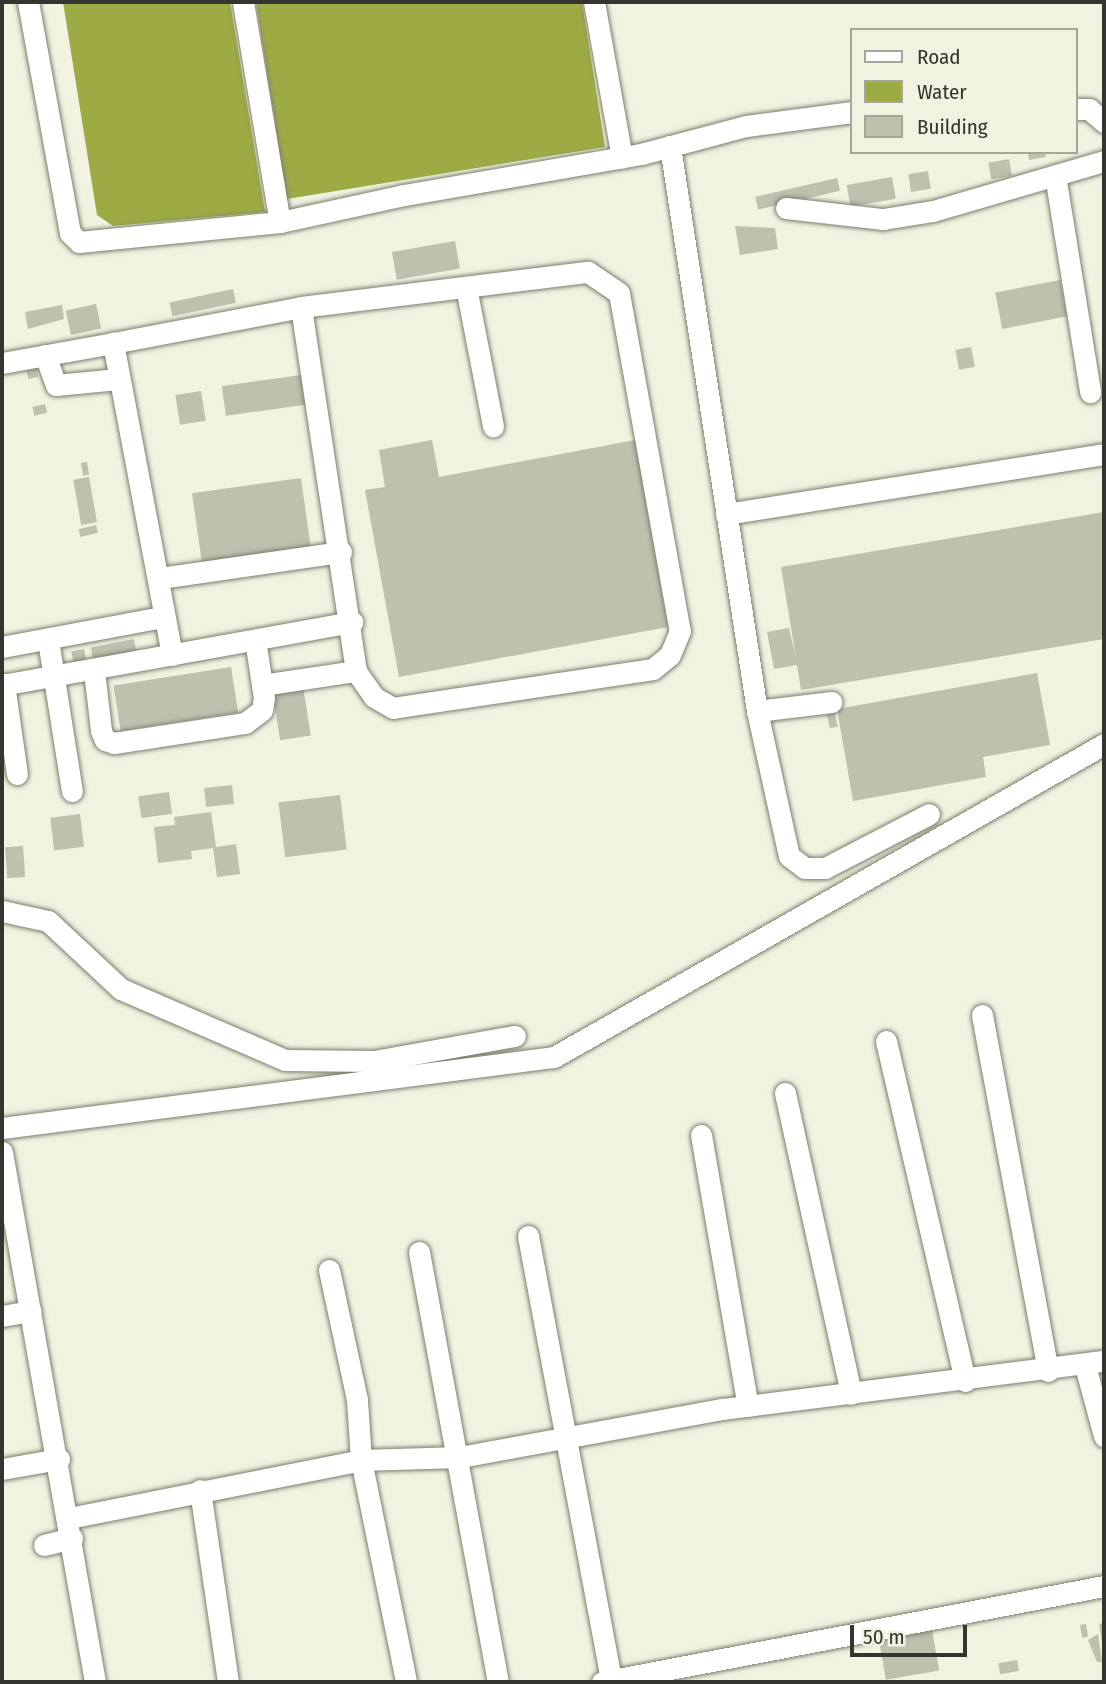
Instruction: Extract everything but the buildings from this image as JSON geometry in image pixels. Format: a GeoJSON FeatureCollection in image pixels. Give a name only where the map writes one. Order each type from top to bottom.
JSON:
{"type":"FeatureCollection","features":[{"type":"Feature","properties":{"kind":"street"},"geometry":{"type":"LineString","coordinates":[[28,2],[70,233],[79,242],[280,222],[622,157],[746,126],[850,112]]}},
{"type":"Feature","properties":{"kind":"street"},"geometry":{"type":"LineString","coordinates":[[243,2],[280,222]]}},
{"type":"Feature","properties":{"kind":"street"},"geometry":{"type":"LineString","coordinates":[[594,2],[622,157]]}},
{"type":"Feature","properties":{"kind":"street"},"geometry":{"type":"LineString","coordinates":[[1078,108],[1089,109],[1104,122]]}},
{"type":"Feature","properties":{"kind":"street"},"geometry":{"type":"LineString","coordinates":[[670,146],[757,711],[789,856],[804,868],[825,868],[929,814]]}},
{"type":"Feature","properties":{"kind":"street"},"geometry":{"type":"LineString","coordinates":[[786,208],[883,219],[933,211],[1104,161]]}},
{"type":"Feature","properties":{"kind":"street"},"geometry":{"type":"LineString","coordinates":[[1055,176],[1090,392]]}},
{"type":"Feature","properties":{"kind":"street"},"geometry":{"type":"LineString","coordinates":[[2,363],[301,307],[588,272],[619,293],[680,631],[670,654],[653,669],[393,708],[374,697],[356,671],[352,622],[301,307]]}},
{"type":"Feature","properties":{"kind":"street"},"geometry":{"type":"LineString","coordinates":[[466,287],[493,426]]}},
{"type":"Feature","properties":{"kind":"street"},"geometry":{"type":"LineString","coordinates":[[113,343],[118,379],[160,579],[163,617],[172,655]]}},
{"type":"Feature","properties":{"kind":"street"},"geometry":{"type":"LineString","coordinates":[[44,355],[56,385],[118,379]]}},
{"type":"Feature","properties":{"kind":"street"},"geometry":{"type":"LineString","coordinates":[[726,514],[1104,454]]}},
{"type":"Feature","properties":{"kind":"street"},"geometry":{"type":"LineString","coordinates":[[160,579],[341,552]]}},
{"type":"Feature","properties":{"kind":"street"},"geometry":{"type":"LineString","coordinates":[[2,647],[163,617]]}},
{"type":"Feature","properties":{"kind":"street"},"geometry":{"type":"LineString","coordinates":[[17,774],[3,684],[94,671],[352,622]]}},
{"type":"Feature","properties":{"kind":"street"},"geometry":{"type":"LineString","coordinates":[[48,640],[72,791]]}},
{"type":"Feature","properties":{"kind":"street"},"geometry":{"type":"LineString","coordinates":[[94,671],[104,740],[114,743],[245,723],[262,710],[262,685],[256,640]]}},
{"type":"Feature","properties":{"kind":"street"},"geometry":{"type":"LineString","coordinates":[[262,685],[356,671]]}},
{"type":"Feature","properties":{"kind":"street"},"geometry":{"type":"LineString","coordinates":[[757,711],[831,702]]}},
{"type":"Feature","properties":{"kind":"street"},"geometry":{"type":"LineString","coordinates":[[2,1128],[554,1057],[1104,744]]}},
{"type":"Feature","properties":{"kind":"street"},"geometry":{"type":"LineString","coordinates":[[2,911],[48,921],[121,989],[285,1060],[374,1061],[515,1037]]}},
{"type":"Feature","properties":{"kind":"street"},"geometry":{"type":"LineString","coordinates":[[982,1015],[1048,1371]]}},
{"type":"Feature","properties":{"kind":"street"},"geometry":{"type":"LineString","coordinates":[[886,1041],[965,1381]]}},
{"type":"Feature","properties":{"kind":"street"},"geometry":{"type":"LineString","coordinates":[[785,1093],[851,1394]]}},
{"type":"Feature","properties":{"kind":"street"},"geometry":{"type":"LineString","coordinates":[[701,1135],[748,1406]]}},
{"type":"Feature","properties":{"kind":"street"},"geometry":{"type":"LineString","coordinates":[[2,1152],[59,1459],[96,1682]]}},
{"type":"Feature","properties":{"kind":"street"},"geometry":{"type":"LineString","coordinates":[[528,1236],[606,1681],[1104,1586]]}},
{"type":"Feature","properties":{"kind":"street"},"geometry":{"type":"LineString","coordinates":[[419,1252],[460,1458],[498,1682]]}},
{"type":"Feature","properties":{"kind":"street"},"geometry":{"type":"LineString","coordinates":[[328,1270],[357,1401],[361,1460],[406,1682]]}},
{"type":"Feature","properties":{"kind":"street"},"geometry":{"type":"LineString","coordinates":[[2,1316],[31,1311]]}},
{"type":"Feature","properties":{"kind":"street"},"geometry":{"type":"LineString","coordinates":[[44,1545],[71,1528],[200,1490],[361,1460],[460,1458],[748,1406],[1095,1364],[1104,1436]]}},
{"type":"Feature","properties":{"kind":"street"},"geometry":{"type":"LineString","coordinates":[[2,1469],[59,1459]]}},
{"type":"Feature","properties":{"kind":"street"},"geometry":{"type":"LineString","coordinates":[[200,1490],[228,1682]]}},
{"type":"Feature","properties":{"kind":"water"},"geometry":{"type":"Polygon","coordinates":[[[63,2],[230,2],[265,212],[113,226],[97,215],[63,2]]]}},
{"type":"Feature","properties":{"kind":"water"},"geometry":{"type":"Polygon","coordinates":[[[256,2],[582,2],[605,147],[287,199],[256,2]]]}}]}
